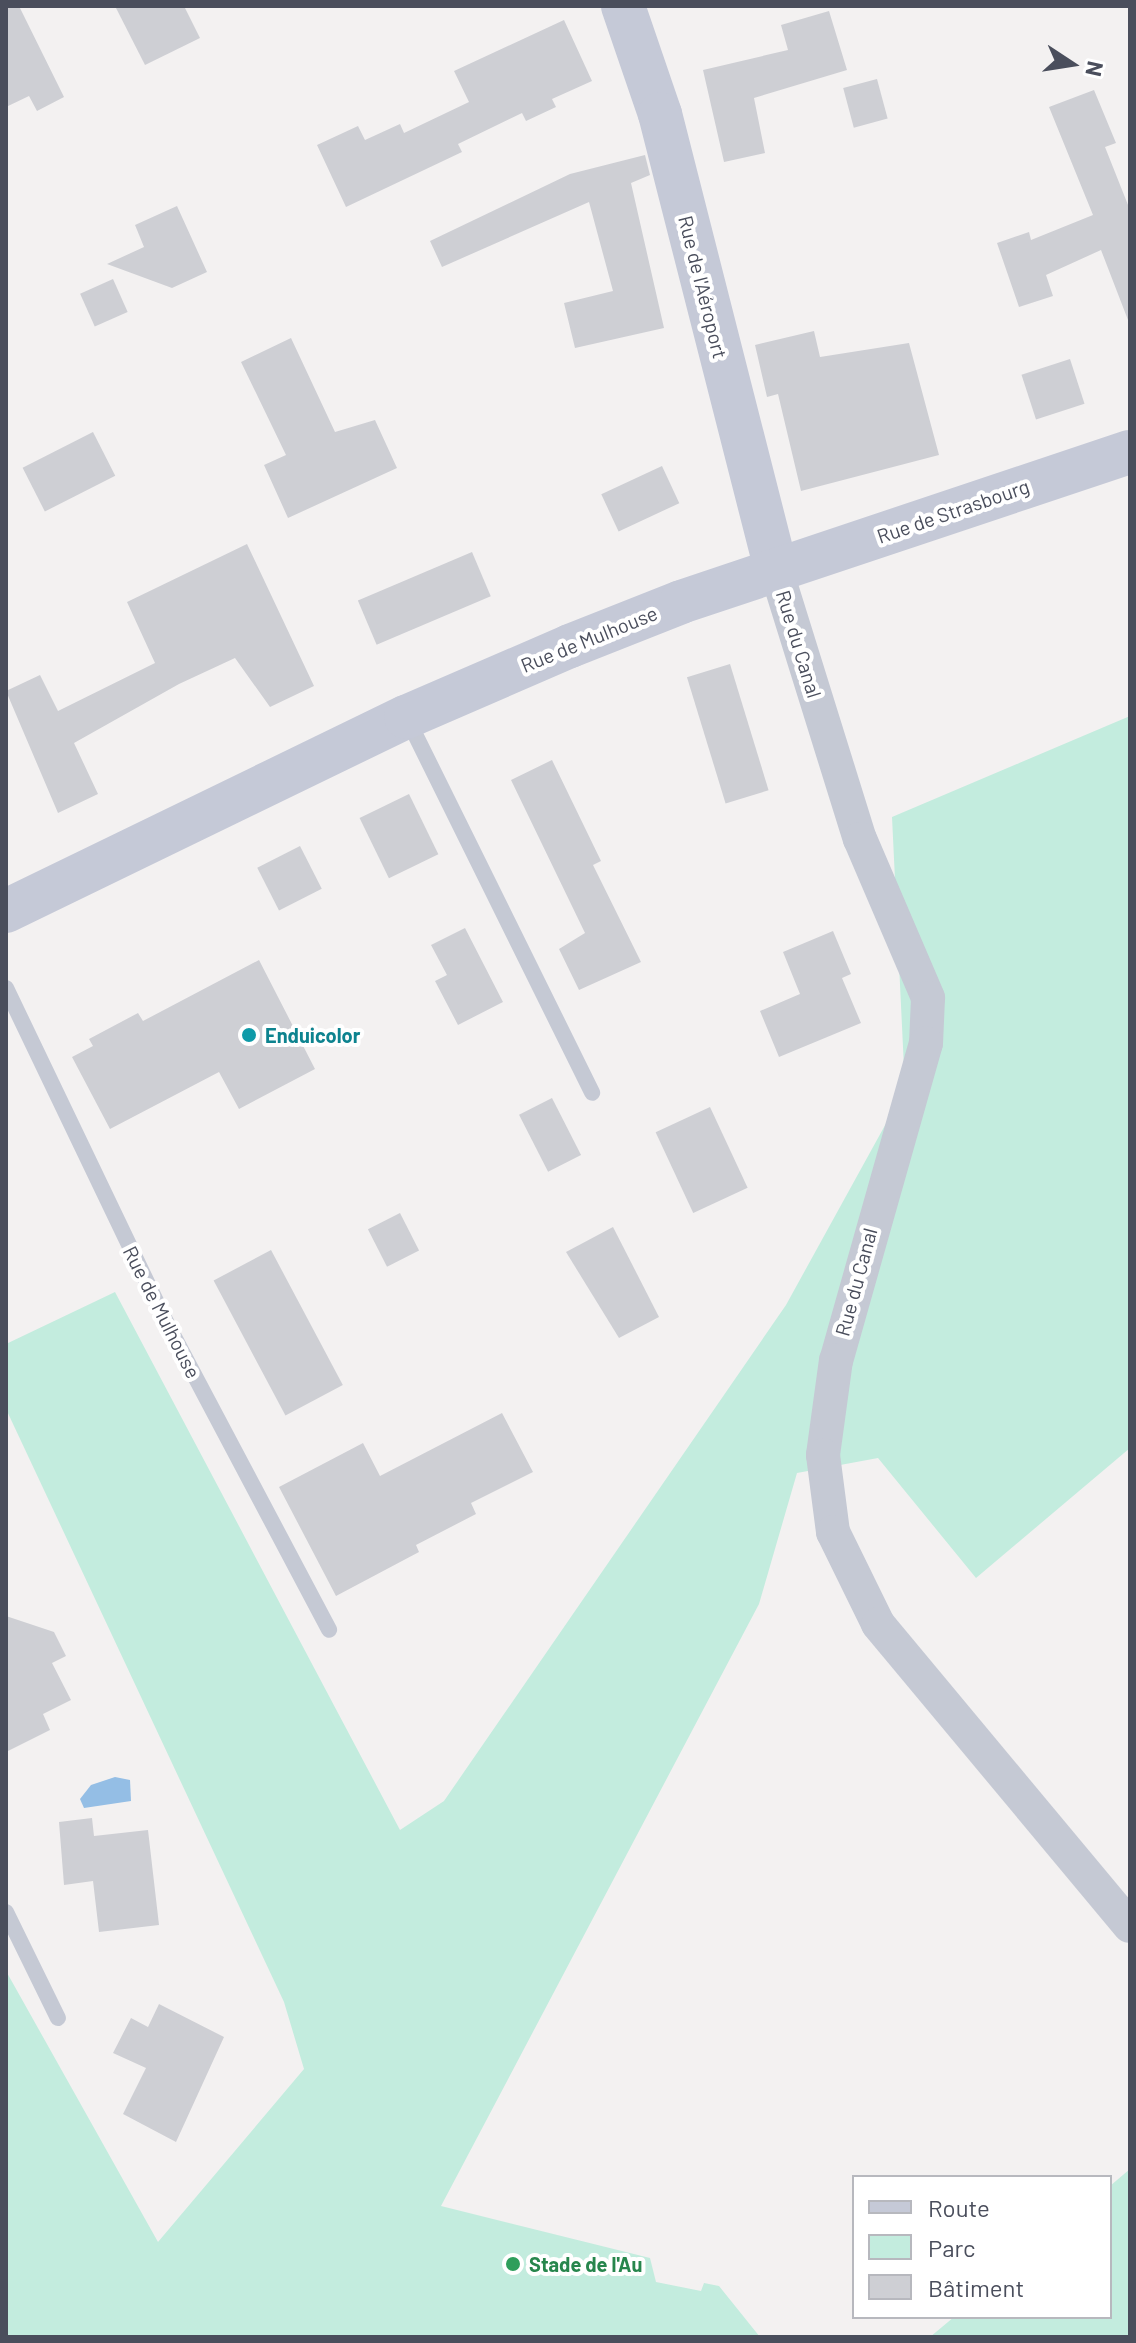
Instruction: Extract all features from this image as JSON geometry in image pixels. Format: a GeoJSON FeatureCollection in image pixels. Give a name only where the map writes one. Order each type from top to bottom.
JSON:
{"type":"FeatureCollection","features":[{"type":"Feature","properties":{"kind":"main road","name":"Rue de l'Aéroport"},"geometry":{"type":"LineString","coordinates":[[623,6],[660,114],[776,570]]}},
{"type":"Feature","properties":{"kind":"main road","name":"Rue de Strasbourg"},"geometry":{"type":"LineString","coordinates":[[776,570],[1130,452]]}},
{"type":"Feature","properties":{"kind":"main road","name":"Rue de Mulhouse"},"geometry":{"type":"LineString","coordinates":[[6,911],[406,717],[681,602],[776,570]]}},
{"type":"Feature","properties":{"kind":"street","name":"Rue du Canal"},"geometry":{"type":"LineString","coordinates":[[776,570],[860,839],[928,998],[924,1054],[836,1360],[823,1455],[833,1532],[878,1624],[1130,1926]]}},
{"type":"Feature","properties":{"kind":"lane"},"geometry":{"type":"LineString","coordinates":[[406,717],[592,1093]]}},
{"type":"Feature","properties":{"kind":"lane","name":"Rue de Mulhouse"},"geometry":{"type":"LineString","coordinates":[[6,988],[163,1316],[329,1630]]}},
{"type":"Feature","properties":{"kind":"lane"},"geometry":{"type":"LineString","coordinates":[[6,1912],[58,2018]]}},
{"type":"Feature","properties":{"kind":"green space"},"geometry":{"type":"Polygon","coordinates":[[[1130,716],[1130,1448],[976,1578],[878,1458],[797,1473],[759,1604],[441,2206],[650,2258],[656,2282],[701,2291],[704,2283],[719,2286],[760,2337],[6,2337],[6,1971],[158,2242],[304,2069],[284,2002],[6,1409],[6,1344],[115,1292],[400,1830],[444,1801],[786,1305],[905,1089],[892,817],[1130,716]]]}},
{"type":"Feature","properties":{"kind":"green space"},"geometry":{"type":"Polygon","coordinates":[[[1130,2169],[1130,2337],[930,2337],[952,2319],[1112,2319],[1112,2184],[1130,2169]]]}},
{"type":"Feature","properties":{"kind":"water"},"geometry":{"type":"Polygon","coordinates":[[[115,1777],[130,1780],[131,1801],[84,1808],[80,1799],[91,1785],[115,1777]]]}},
{"type":"Feature","properties":{"kind":"building"},"geometry":{"type":"Polygon","coordinates":[[[6,6],[19,6],[64,97],[37,111],[29,96],[6,107],[6,6]]]}},
{"type":"Feature","properties":{"kind":"building"},"geometry":{"type":"Polygon","coordinates":[[[115,6],[184,6],[200,38],[145,65],[115,6]]]}},
{"type":"Feature","properties":{"kind":"building"},"geometry":{"type":"Polygon","coordinates":[[[829,11],[847,70],[754,98],[765,153],[724,162],[703,70],[788,50],[781,25],[829,11]]]}},
{"type":"Feature","properties":{"kind":"building"},"geometry":{"type":"Polygon","coordinates":[[[564,20],[592,81],[552,99],[556,107],[526,121],[522,113],[458,144],[462,152],[346,207],[317,145],[358,126],[365,140],[400,124],[404,133],[469,102],[454,71],[564,20]]]}},
{"type":"Feature","properties":{"kind":"building"},"geometry":{"type":"Polygon","coordinates":[[[877,79],[888,119],[854,128],[843,88],[877,79]]]}},
{"type":"Feature","properties":{"kind":"building"},"geometry":{"type":"Polygon","coordinates":[[[1094,90],[1116,143],[1105,147],[1130,210],[1128,320],[1101,250],[1046,275],[1053,296],[1019,307],[997,243],[1029,232],[1031,240],[1093,215],[1049,107],[1094,90]]]}},
{"type":"Feature","properties":{"kind":"building"},"geometry":{"type":"Polygon","coordinates":[[[645,155],[650,175],[631,183],[664,328],[575,348],[564,303],[613,291],[589,202],[442,267],[430,241],[570,174],[645,155]]]}},
{"type":"Feature","properties":{"kind":"building"},"geometry":{"type":"Polygon","coordinates":[[[177,206],[207,272],[172,288],[107,264],[144,247],[135,225],[177,206]]]}},
{"type":"Feature","properties":{"kind":"building"},"geometry":{"type":"Polygon","coordinates":[[[113,279],[128,312],[95,327],[80,294],[113,279]]]}},
{"type":"Feature","properties":{"kind":"building"},"geometry":{"type":"Polygon","coordinates":[[[814,331],[820,357],[909,343],[939,455],[801,491],[778,394],[767,397],[755,345],[814,331]]]}},
{"type":"Feature","properties":{"kind":"building"},"geometry":{"type":"Polygon","coordinates":[[[291,338],[335,432],[375,420],[397,468],[288,518],[264,465],[286,455],[241,362],[291,338]]]}},
{"type":"Feature","properties":{"kind":"building"},"geometry":{"type":"Polygon","coordinates":[[[1070,359],[1085,404],[1036,419],[1021,375],[1070,359]]]}},
{"type":"Feature","properties":{"kind":"building"},"geometry":{"type":"Polygon","coordinates":[[[93,432],[115,476],[45,512],[23,468],[93,432]]]}},
{"type":"Feature","properties":{"kind":"building"},"geometry":{"type":"Polygon","coordinates":[[[662,466],[679,503],[619,531],[601,494],[662,466]]]}},
{"type":"Feature","properties":{"kind":"building"},"geometry":{"type":"Polygon","coordinates":[[[247,544],[314,686],[270,707],[235,658],[179,684],[74,743],[98,794],[58,813],[6,691],[40,675],[58,711],[155,663],[127,602],[247,544]]]}},
{"type":"Feature","properties":{"kind":"building"},"geometry":{"type":"Polygon","coordinates":[[[472,552],[491,596],[377,645],[358,600],[472,552]]]}},
{"type":"Feature","properties":{"kind":"building"},"geometry":{"type":"Polygon","coordinates":[[[730,664],[769,790],[726,803],[687,677],[730,664]]]}},
{"type":"Feature","properties":{"kind":"building"},"geometry":{"type":"Polygon","coordinates":[[[552,760],[601,861],[593,865],[641,962],[579,990],[559,949],[585,933],[511,780],[552,760]]]}},
{"type":"Feature","properties":{"kind":"building"},"geometry":{"type":"Polygon","coordinates":[[[409,794],[438,854],[389,878],[360,818],[409,794]]]}},
{"type":"Feature","properties":{"kind":"building"},"geometry":{"type":"Polygon","coordinates":[[[300,846],[322,889],[279,911],[257,868],[300,846]]]}},
{"type":"Feature","properties":{"kind":"building"},"geometry":{"type":"Polygon","coordinates":[[[465,928],[503,1002],[458,1025],[435,981],[447,975],[431,945],[465,928]]]}},
{"type":"Feature","properties":{"kind":"building"},"geometry":{"type":"Polygon","coordinates":[[[833,931],[851,974],[842,978],[861,1023],[779,1057],[760,1011],[800,994],[783,952],[833,931]]]}},
{"type":"Feature","properties":{"kind":"building"},"geometry":{"type":"Polygon","coordinates":[[[259,960],[315,1069],[239,1109],[219,1072],[110,1129],[72,1057],[93,1046],[89,1039],[138,1013],[143,1021],[259,960]]]}},
{"type":"Feature","properties":{"kind":"building"},"geometry":{"type":"Polygon","coordinates":[[[552,1098],[581,1155],[548,1172],[519,1115],[552,1098]]]}},
{"type":"Feature","properties":{"kind":"building"},"geometry":{"type":"Polygon","coordinates":[[[710,1107],[748,1188],[693,1213],[656,1132],[710,1107]]]}},
{"type":"Feature","properties":{"kind":"building"},"geometry":{"type":"Polygon","coordinates":[[[400,1213],[419,1250],[387,1267],[368,1229],[400,1213]]]}},
{"type":"Feature","properties":{"kind":"building"},"geometry":{"type":"Polygon","coordinates":[[[613,1227],[659,1317],[619,1338],[566,1252],[613,1227]]]}},
{"type":"Feature","properties":{"kind":"building"},"geometry":{"type":"Polygon","coordinates":[[[271,1250],[343,1385],[285,1416],[214,1281],[271,1250]]]}},
{"type":"Feature","properties":{"kind":"building"},"geometry":{"type":"Polygon","coordinates":[[[502,1413],[533,1472],[471,1503],[476,1514],[416,1545],[419,1552],[336,1596],[279,1487],[363,1443],[380,1476],[502,1413]]]}},
{"type":"Feature","properties":{"kind":"building"},"geometry":{"type":"Polygon","coordinates":[[[6,1616],[54,1632],[66,1656],[52,1663],[71,1700],[43,1714],[50,1730],[6,1752],[6,1616]]]}},
{"type":"Feature","properties":{"kind":"building"},"geometry":{"type":"Polygon","coordinates":[[[92,1818],[94,1836],[148,1830],[159,1925],[99,1932],[93,1881],[64,1885],[59,1822],[92,1818]]]}},
{"type":"Feature","properties":{"kind":"building"},"geometry":{"type":"Polygon","coordinates":[[[159,2004],[224,2037],[176,2142],[123,2114],[146,2068],[113,2053],[131,2018],[148,2027],[159,2004]]]}},
{"type":"Feature","properties":{"kind":"place","name":"Enduicolor"},"geometry":{"type":"Point","coordinates":[249,1035]}},
{"type":"Feature","properties":{"kind":"place","name":"Stade de l'Au"},"geometry":{"type":"Point","coordinates":[513,2264]}}]}
